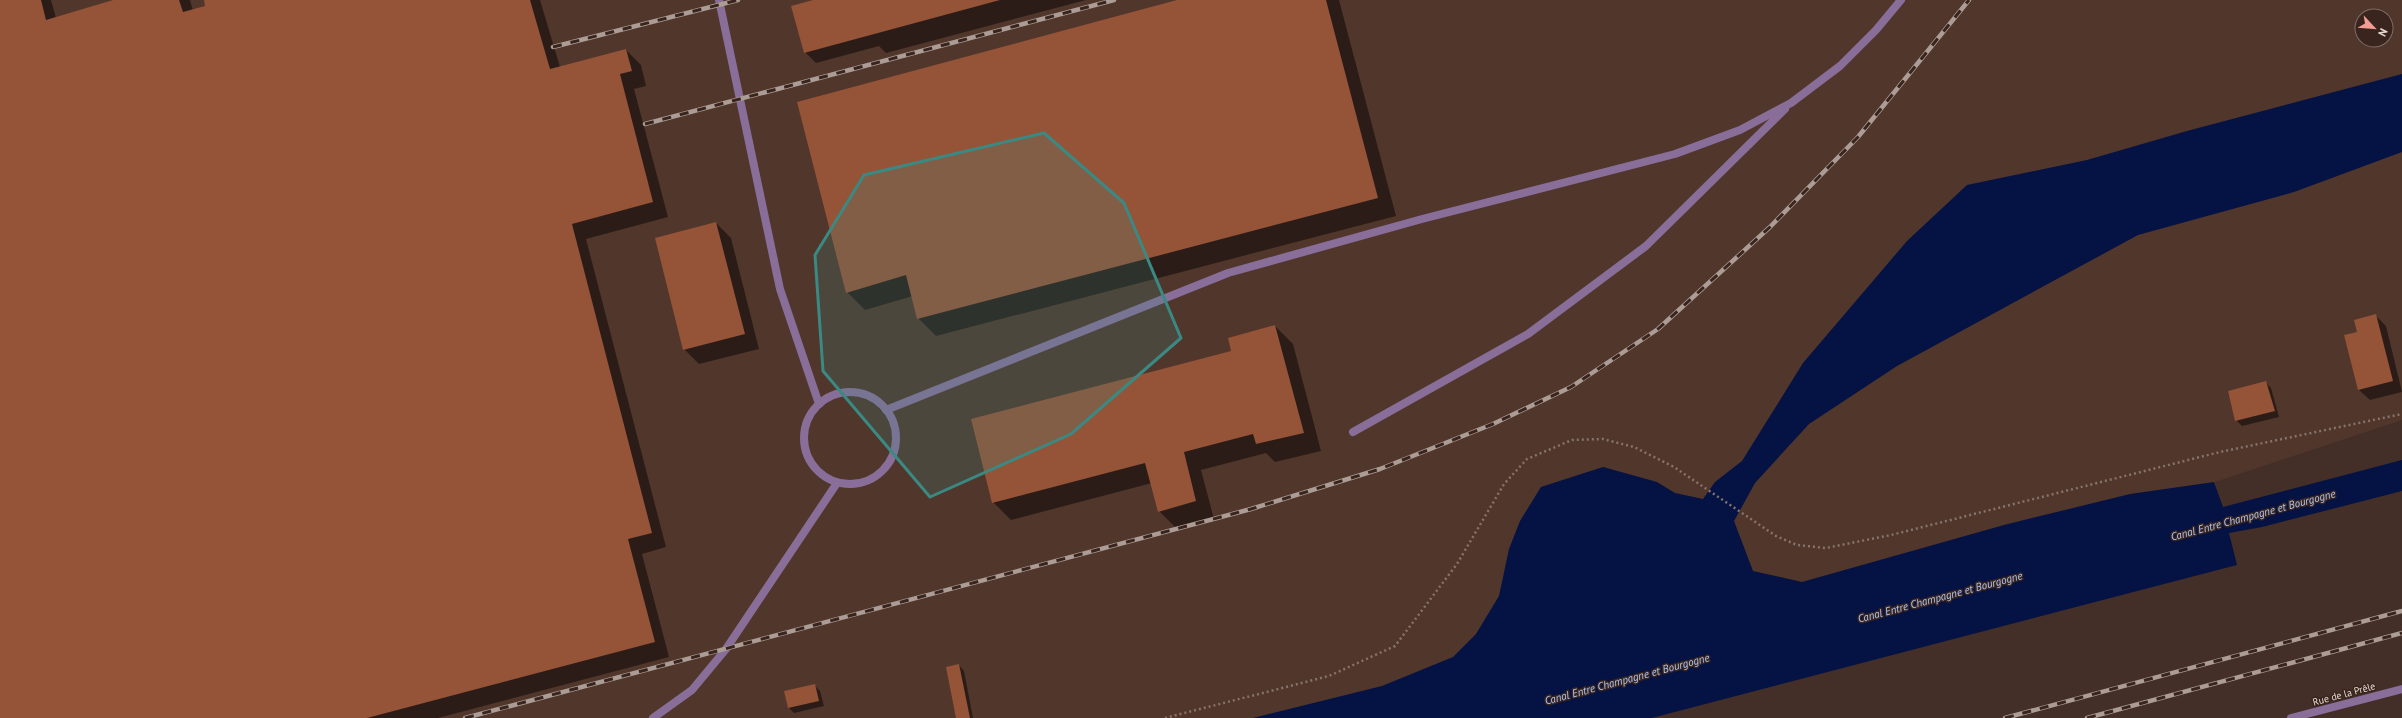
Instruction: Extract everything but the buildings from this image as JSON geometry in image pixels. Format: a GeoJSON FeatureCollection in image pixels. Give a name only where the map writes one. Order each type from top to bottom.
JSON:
{"type":"FeatureCollection","features":[{"type":"Feature","properties":{"kind":"street"},"geometry":{"type":"LineString","coordinates":[[718,0],[780,289],[819,404]]}},
{"type":"Feature","properties":{"kind":"street"},"geometry":{"type":"LineString","coordinates":[[1353,432],[1528,334],[1646,246],[1792,103],[1840,66],[1876,30],[1901,0]]}},
{"type":"Feature","properties":{"kind":"street"},"geometry":{"type":"LineString","coordinates":[[886,410],[1228,273],[1422,219],[1675,154],[1740,130],[1792,103]]}},
{"type":"Feature","properties":{"kind":"street"},"geometry":{"type":"LineString","coordinates":[[846,392],[861,393],[875,399],[886,410],[894,424],[896,439],[893,454],[885,468],[871,479],[854,484],[837,482],[821,475],[810,461],[804,444],[804,429],[809,415],[819,404],[832,395],[846,392]]}},
{"type":"Feature","properties":{"kind":"street"},"geometry":{"type":"LineString","coordinates":[[653,718],[692,690],[726,649],[837,482]]}},
{"type":"Feature","properties":{"kind":"street","name":"Rue de la Prêle"},"geometry":{"type":"LineString","coordinates":[[2291,718],[2402,689]]}},
{"type":"Feature","properties":{"kind":"path"},"geometry":{"type":"LineString","coordinates":[[1165,718],[1330,676],[1395,646],[1457,564],[1504,484],[1527,459],[1549,448],[1572,440],[1603,440],[1634,447],[1674,467],[1776,536],[1797,545],[1826,548],[1890,535],[2220,452],[2402,414]]}},
{"type":"Feature","properties":{"kind":"highlighted area"},"geometry":{"type":"Polygon","coordinates":[[[1044,133],[1124,203],[1181,338],[1071,434],[930,497],[823,371],[815,255],[864,175],[1044,133]]]}},
{"type":"Feature","properties":{"kind":"shaded area"},"geometry":{"type":"Polygon","coordinates":[[[0,0],[2402,0],[2402,420],[2215,482],[2237,565],[1652,718],[0,718],[0,0]]]}},
{"type":"Feature","properties":{"kind":"water","name":"Canal Entre Champagne et Bourgogne"},"geometry":{"type":"Polygon","coordinates":[[[2402,74],[2402,152],[2294,192],[2138,235],[1897,366],[1809,424],[1755,483],[1734,521],[1753,571],[1802,582],[2004,525],[2130,494],[2214,482],[2223,507],[2402,460],[2402,491],[2262,527],[2229,533],[2237,565],[1652,718],[1253,718],[1382,686],[1453,657],[1476,634],[1499,596],[1509,549],[1520,521],[1541,487],[1603,467],[1657,482],[1675,493],[1703,499],[1715,482],[1742,461],[1803,363],[1907,241],[1967,185],[2087,160],[2187,131],[2402,74]]]}},
{"type":"Feature","properties":{"kind":"railway"},"geometry":{"type":"LineString","coordinates":[[553,47],[738,0]]}},
{"type":"Feature","properties":{"kind":"railway"},"geometry":{"type":"LineString","coordinates":[[645,124],[1114,0]]}},
{"type":"Feature","properties":{"kind":"railway"},"geometry":{"type":"LineString","coordinates":[[465,718],[1251,509],[1380,469],[1493,424],[1571,387],[1658,329],[1770,227],[1858,137],[1969,0]]}},
{"type":"Feature","properties":{"kind":"railway"},"geometry":{"type":"LineString","coordinates":[[2005,718],[2402,611]]}},
{"type":"Feature","properties":{"kind":"railway"},"geometry":{"type":"LineString","coordinates":[[2087,718],[2402,633]]}}]}
